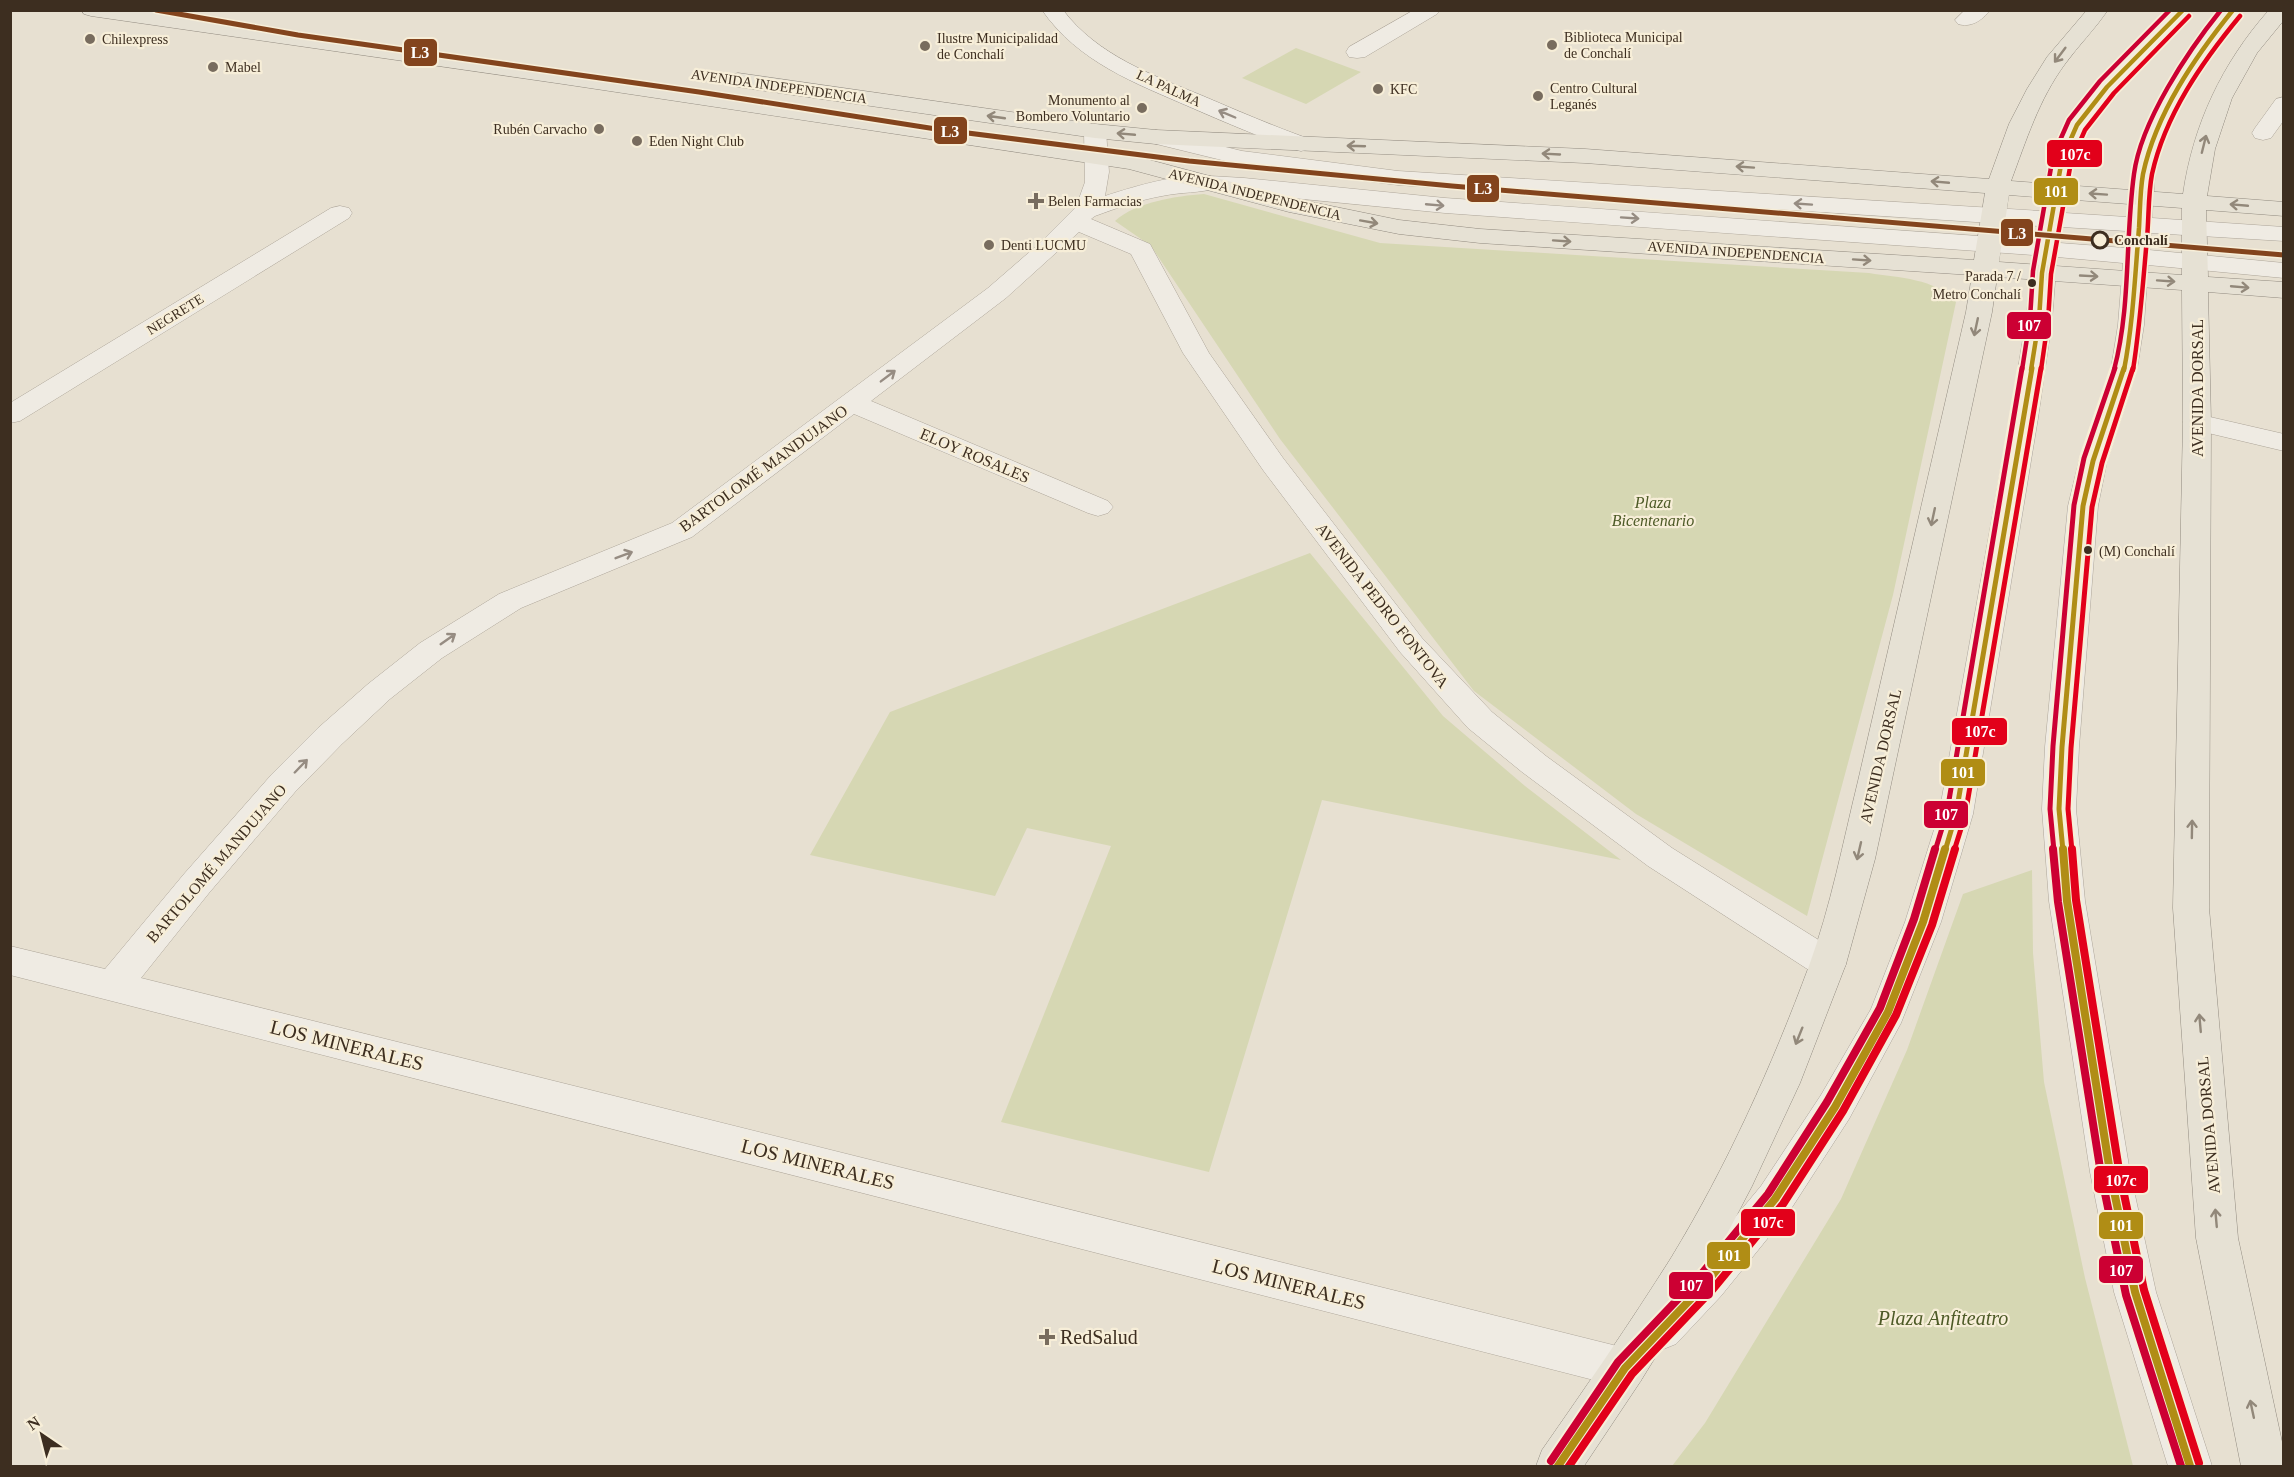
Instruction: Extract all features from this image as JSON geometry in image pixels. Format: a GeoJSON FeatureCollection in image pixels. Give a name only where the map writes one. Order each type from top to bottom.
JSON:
{"type":"FeatureCollection","features":[{"type":"Feature","properties":{"kind":"main road","name":"AVENIDA INDEPENDENCIA"},"geometry":{"type":"LineString","coordinates":[[92,10],[1131,162],[1345,218],[1433,231],[1987,256],[2196,273],[2283,290]]}},
{"type":"Feature","properties":{"kind":"main road","name":"AVENIDA INDEPENDENCIA"},"geometry":{"type":"LineString","coordinates":[[246,10],[1095,131],[1156,137],[1585,156],[2283,209]]}},
{"type":"Feature","properties":{"kind":"main road","name":"AVENIDA DORSAL"},"geometry":{"type":"LineString","coordinates":[[1558,1467],[1625,1368],[1687,1269],[1738,1174],[1781,1083],[1828,964],[1857,859],[1979,312],[1998,186],[2020,124],[2038,89],[2055,62],[2098,10]]}},
{"type":"Feature","properties":{"kind":"main road","name":"AVENIDA DORSAL"},"geometry":{"type":"LineString","coordinates":[[2264,1467],[2217,1238],[2191,908],[2197,422],[2194,201],[2196,176],[2207,134],[2223,93],[2244,56],[2281,10]]}},
{"type":"Feature","properties":{"kind":"street","name":"LA PALMA"},"geometry":{"type":"LineString","coordinates":[[1052,10],[1069,32],[1101,56],[1175,92],[1301,144]]}},
{"type":"Feature","properties":{"kind":"street"},"geometry":{"type":"LineString","coordinates":[[1357,52],[1430,10]]}},
{"type":"Feature","properties":{"kind":"street"},"geometry":{"type":"LineString","coordinates":[[1625,1368],[1706,1283],[1775,1199],[1835,1107],[1888,1012],[1923,921],[1956,814],[2027,396],[2039,320],[2050,219],[2062,159],[2077,125],[2107,87],[2183,10]]}},
{"type":"Feature","properties":{"kind":"street"},"geometry":{"type":"LineString","coordinates":[[2190,1467],[2135,1292],[2110,1172],[2067,901],[2059,809],[2062,735],[2083,506],[2093,461],[2124,369],[2146,163],[2170,102],[2208,41],[2233,10]]}},
{"type":"Feature","properties":{"kind":"street"},"geometry":{"type":"LineString","coordinates":[[2263,133],[2283,104]]}},
{"type":"Feature","properties":{"kind":"street"},"geometry":{"type":"LineString","coordinates":[[1080,216],[1093,201],[1098,181],[1095,131]]}},
{"type":"Feature","properties":{"kind":"street"},"geometry":{"type":"LineString","coordinates":[[1156,137],[1242,158],[1398,178],[2283,234]]}},
{"type":"Feature","properties":{"kind":"street"},"geometry":{"type":"LineString","coordinates":[[1080,216],[1137,192],[1184,184],[1210,183]]}},
{"type":"Feature","properties":{"kind":"street","name":"NEGRETE"},"geometry":{"type":"LineString","coordinates":[[10,415],[340,213]]}},
{"type":"Feature","properties":{"kind":"street","name":"BARTOLOMÉ MANDUJANO"},"geometry":{"type":"LineString","coordinates":[[113,986],[245,824],[321,745],[372,698],[416,662],[488,614],[522,596],[654,544],[682,530],[997,293],[1050,247],[1080,216]]}},
{"type":"Feature","properties":{"kind":"street","name":"AVENIDA PEDRO FONTOVA"},"geometry":{"type":"LineString","coordinates":[[1080,216],[1141,249],[1196,353],[1273,464],[1411,645],[1480,720],[1534,764],[1660,857],[1828,964]]}},
{"type":"Feature","properties":{"kind":"street"},"geometry":{"type":"LineString","coordinates":[[2196,273],[2283,271]]}},
{"type":"Feature","properties":{"kind":"street","name":"ELOY ROSALES"},"geometry":{"type":"LineString","coordinates":[[852,403],[1098,507]]}},
{"type":"Feature","properties":{"kind":"street"},"geometry":{"type":"LineString","coordinates":[[2197,422],[2283,443]]}},
{"type":"Feature","properties":{"kind":"street","name":"LOS MINERALES"},"geometry":{"type":"LineString","coordinates":[[10,960],[1625,1368]]}},
{"type":"Feature","properties":{"kind":"green space"},"geometry":{"type":"Polygon","coordinates":[[[1296,48],[1361,72],[1306,104],[1242,78],[1296,48]]]}},
{"type":"Feature","properties":{"kind":"green space","name":"Plaza Bicentenario"},"geometry":{"type":"Polygon","coordinates":[[[1204,194],[1380,243],[1869,273],[1916,280],[1938,288],[1956,302],[1893,595],[1807,916],[1636,814],[1474,691],[1280,439],[1151,246],[1115,221],[1124,214],[1145,205],[1169,198],[1204,194]]]}},
{"type":"Feature","properties":{"kind":"green space"},"geometry":{"type":"Polygon","coordinates":[[[1310,553],[1443,716],[1525,786],[1621,860],[1322,800],[1209,1172],[1001,1122],[1111,846],[1027,828],[995,896],[810,855],[890,712],[1310,553]]]}},
{"type":"Feature","properties":{"kind":"green space","name":"Plaza Anfiteatro"},"geometry":{"type":"Polygon","coordinates":[[[2032,870],[2033,953],[2044,1082],[2085,1278],[2133,1466],[1672,1466],[1705,1423],[1841,1199],[1907,1050],[1963,894],[2032,870]]]}},
{"type":"Feature","properties":{"kind":"transit line","name":"L3"},"geometry":{"type":"LineString","coordinates":[[156,10],[298,35],[699,92],[936,129],[1189,161],[1452,186],[2284,255]]}},
{"type":"Feature","properties":{"kind":"transit line","name":"107"},"geometry":{"type":"LineString","coordinates":[[1551,1461],[1618,1362],[1699,1277],[1768,1194],[1827,1102],[1880,1008],[1914,919],[1947,812],[2015,417],[2030,319],[2033,271],[2053,156],[2069,120],[2100,81],[2170,10]]}},
{"type":"Feature","properties":{"kind":"transit line","name":"101"},"geometry":{"type":"LineString","coordinates":[[1558,1466],[1625,1368],[1706,1283],[1775,1199],[1835,1107],[1888,1012],[1923,922],[1956,814],[2024,418],[2039,320],[2042,273],[2062,159],[2077,125],[2107,87],[2183,10]]}},
{"type":"Feature","properties":{"kind":"transit line","name":"107"},"geometry":{"type":"LineString","coordinates":[[2181,1466],[2126,1295],[2101,1174],[2058,902],[2050,809],[2053,746],[2074,505],[2084,458],[2115,367],[2122,324],[2134,172],[2162,98],[2200,36],[2221,10]]}},
{"type":"Feature","properties":{"kind":"transit line","name":"101"},"geometry":{"type":"LineString","coordinates":[[2190,1466],[2135,1292],[2110,1172],[2067,901],[2059,809],[2062,747],[2083,506],[2093,461],[2124,369],[2131,325],[2143,174],[2153,142],[2170,102],[2208,41],[2233,10]]}},
{"type":"Feature","properties":{"kind":"transit line","name":"107c"},"geometry":{"type":"LineString","coordinates":[[1569,1466],[1632,1374],[1713,1289],[1783,1204],[1843,1111],[1896,1015],[1932,925],[1965,816],[2033,419],[2048,321],[2051,274],[2071,162],[2085,130],[2114,93],[2189,16]]}},
{"type":"Feature","properties":{"kind":"transit line","name":"107c"},"geometry":{"type":"LineString","coordinates":[[2199,1463],[2144,1290],[2119,1170],[2076,900],[2068,809],[2071,748],[2092,507],[2102,463],[2133,370],[2140,326],[2152,176],[2161,145],[2178,106],[2215,46],[2240,16]]}},
{"type":"Feature","properties":{"kind":"place","name":"Chilexpress"},"geometry":{"type":"Point","coordinates":[90,39]}},
{"type":"Feature","properties":{"kind":"place","name":"Biblioteca Municipal de Conchalí"},"geometry":{"type":"Point","coordinates":[1552,45]}},
{"type":"Feature","properties":{"kind":"place","name":"Ilustre Municipalidad de Conchalí"},"geometry":{"type":"Point","coordinates":[925,46]}},
{"type":"Feature","properties":{"kind":"place","name":"Mabel"},"geometry":{"type":"Point","coordinates":[213,67]}},
{"type":"Feature","properties":{"kind":"place","name":"KFC"},"geometry":{"type":"Point","coordinates":[1378,89]}},
{"type":"Feature","properties":{"kind":"place","name":"Centro Cultural Leganés"},"geometry":{"type":"Point","coordinates":[1538,96]}},
{"type":"Feature","properties":{"kind":"place","name":"Monumento al Bombero Voluntario"},"geometry":{"type":"Point","coordinates":[1142,108]}},
{"type":"Feature","properties":{"kind":"place","name":"Rubén Carvacho"},"geometry":{"type":"Point","coordinates":[599,129]}},
{"type":"Feature","properties":{"kind":"place","name":"Eden Night Club"},"geometry":{"type":"Point","coordinates":[637,141]}},
{"type":"Feature","properties":{"kind":"place","name":"Belen Farmacias"},"geometry":{"type":"Point","coordinates":[1036,201]}},
{"type":"Feature","properties":{"kind":"place","name":"Conchalí"},"geometry":{"type":"Point","coordinates":[2100,240]}},
{"type":"Feature","properties":{"kind":"place","name":"Denti LUCMU"},"geometry":{"type":"Point","coordinates":[989,245]}},
{"type":"Feature","properties":{"kind":"place","name":"Parada 7 / Metro Conchalí"},"geometry":{"type":"Point","coordinates":[2032,283]}},
{"type":"Feature","properties":{"kind":"place","name":"(M) Conchalí"},"geometry":{"type":"Point","coordinates":[2088,550]}},
{"type":"Feature","properties":{"kind":"place","name":"RedSalud"},"geometry":{"type":"Point","coordinates":[1047,1337]}}]}
